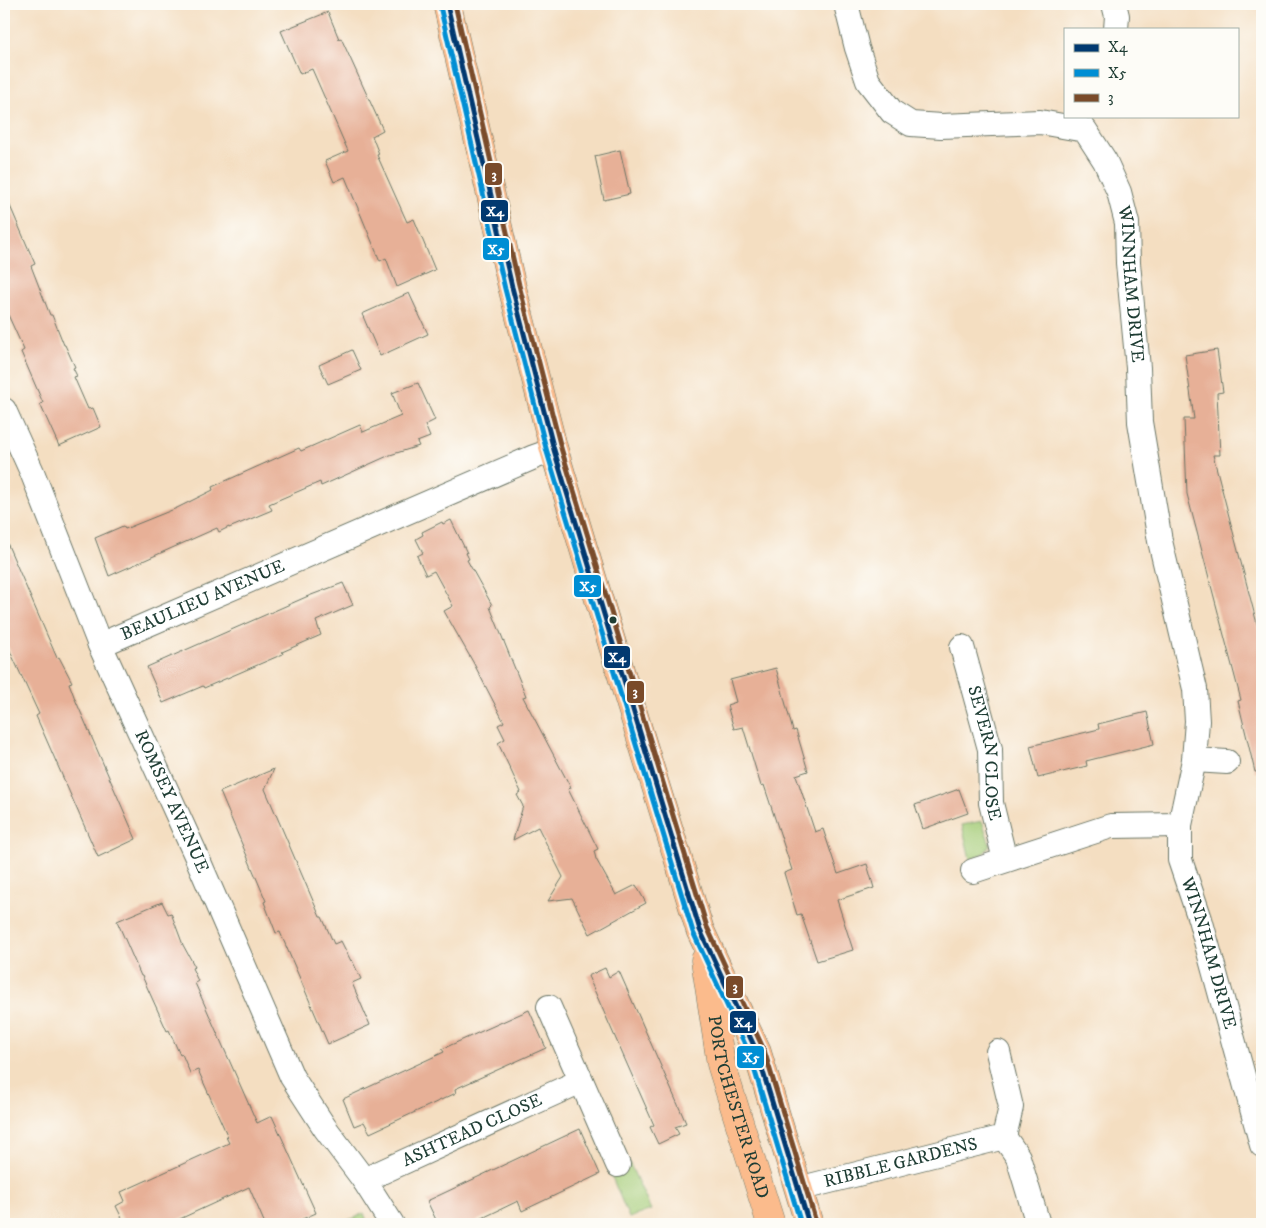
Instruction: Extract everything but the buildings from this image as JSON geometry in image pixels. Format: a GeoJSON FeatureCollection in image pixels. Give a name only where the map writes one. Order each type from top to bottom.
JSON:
{"type":"FeatureCollection","features":[{"type":"Feature","properties":{"kind":"main road","name":"PORTCHESTER ROAD"},"geometry":{"type":"LineString","coordinates":[[447,4],[512,287],[554,450],[700,930],[757,1052],[809,1224]]}},
{"type":"Feature","properties":{"kind":"main road","name":"PORTCHESTER ROAD"},"geometry":{"type":"LineString","coordinates":[[700,930],[721,1064],[771,1224]]}},
{"type":"Feature","properties":{"kind":"street","name":"WINNHAM DRIVE"},"geometry":{"type":"LineString","coordinates":[[846,4],[857,48],[868,81],[892,112],[911,124],[941,126],[1040,122],[1091,123],[1119,192],[1127,223],[1128,263],[1138,368],[1140,422],[1160,540],[1195,689],[1197,721],[1194,760],[1180,825],[1180,860],[1200,919],[1262,1145]]}},
{"type":"Feature","properties":{"kind":"street"},"geometry":{"type":"LineString","coordinates":[[1114,4],[1117,16],[1116,28]]}},
{"type":"Feature","properties":{"kind":"street","name":"ROMSEY AVENUE"},"geometry":{"type":"LineString","coordinates":[[4,410],[32,472],[100,644],[195,853],[292,1077],[325,1128],[364,1180],[392,1224]]}},
{"type":"Feature","properties":{"kind":"street","name":"BEAULIEU AVENUE"},"geometry":{"type":"LineString","coordinates":[[100,644],[554,450]]}},
{"type":"Feature","properties":{"kind":"street","name":"SEVERN CLOSE"},"geometry":{"type":"LineString","coordinates":[[962,647],[990,749],[991,803],[1005,860]]}},
{"type":"Feature","properties":{"kind":"street"},"geometry":{"type":"LineString","coordinates":[[1194,760],[1226,762]]}},
{"type":"Feature","properties":{"kind":"street"},"geometry":{"type":"LineString","coordinates":[[973,871],[1111,826],[1180,825]]}},
{"type":"Feature","properties":{"kind":"street"},"geometry":{"type":"LineString","coordinates":[[549,1007],[618,1165]]}},
{"type":"Feature","properties":{"kind":"street"},"geometry":{"type":"LineString","coordinates":[[998,1052],[1010,1107],[1004,1138],[1018,1157],[1038,1224]]}},
{"type":"Feature","properties":{"kind":"street","name":"ASHTEAD CLOSE"},"geometry":{"type":"LineString","coordinates":[[364,1180],[581,1081]]}},
{"type":"Feature","properties":{"kind":"street","name":"RIBBLE GARDENS"},"geometry":{"type":"LineString","coordinates":[[798,1190],[1004,1138]]}},
{"type":"Feature","properties":{"kind":"green space"},"geometry":{"type":"Polygon","coordinates":[[[982,821],[990,844],[982,854],[970,859],[962,825],[982,821]]]}},
{"type":"Feature","properties":{"kind":"green space"},"geometry":{"type":"Polygon","coordinates":[[[629,1162],[651,1210],[629,1218],[609,1170],[629,1162]]]}},
{"type":"Feature","properties":{"kind":"green space"},"geometry":{"type":"Polygon","coordinates":[[[364,1213],[368,1224],[340,1224],[364,1213]]]}},
{"type":"Feature","properties":{"kind":"transit line","name":"X4"},"geometry":{"type":"LineString","coordinates":[[447,4],[512,287],[554,450],[700,930],[757,1052],[809,1224]]}},
{"type":"Feature","properties":{"kind":"transit line","name":"3"},"geometry":{"type":"LineString","coordinates":[[455,4],[519,285],[561,448],[707,927],[764,1050],[816,1222]]}},
{"type":"Feature","properties":{"kind":"transit line","name":"X5"},"geometry":{"type":"LineString","coordinates":[[440,6],[505,289],[547,452],[693,932],[750,1055],[801,1224]]}}]}
